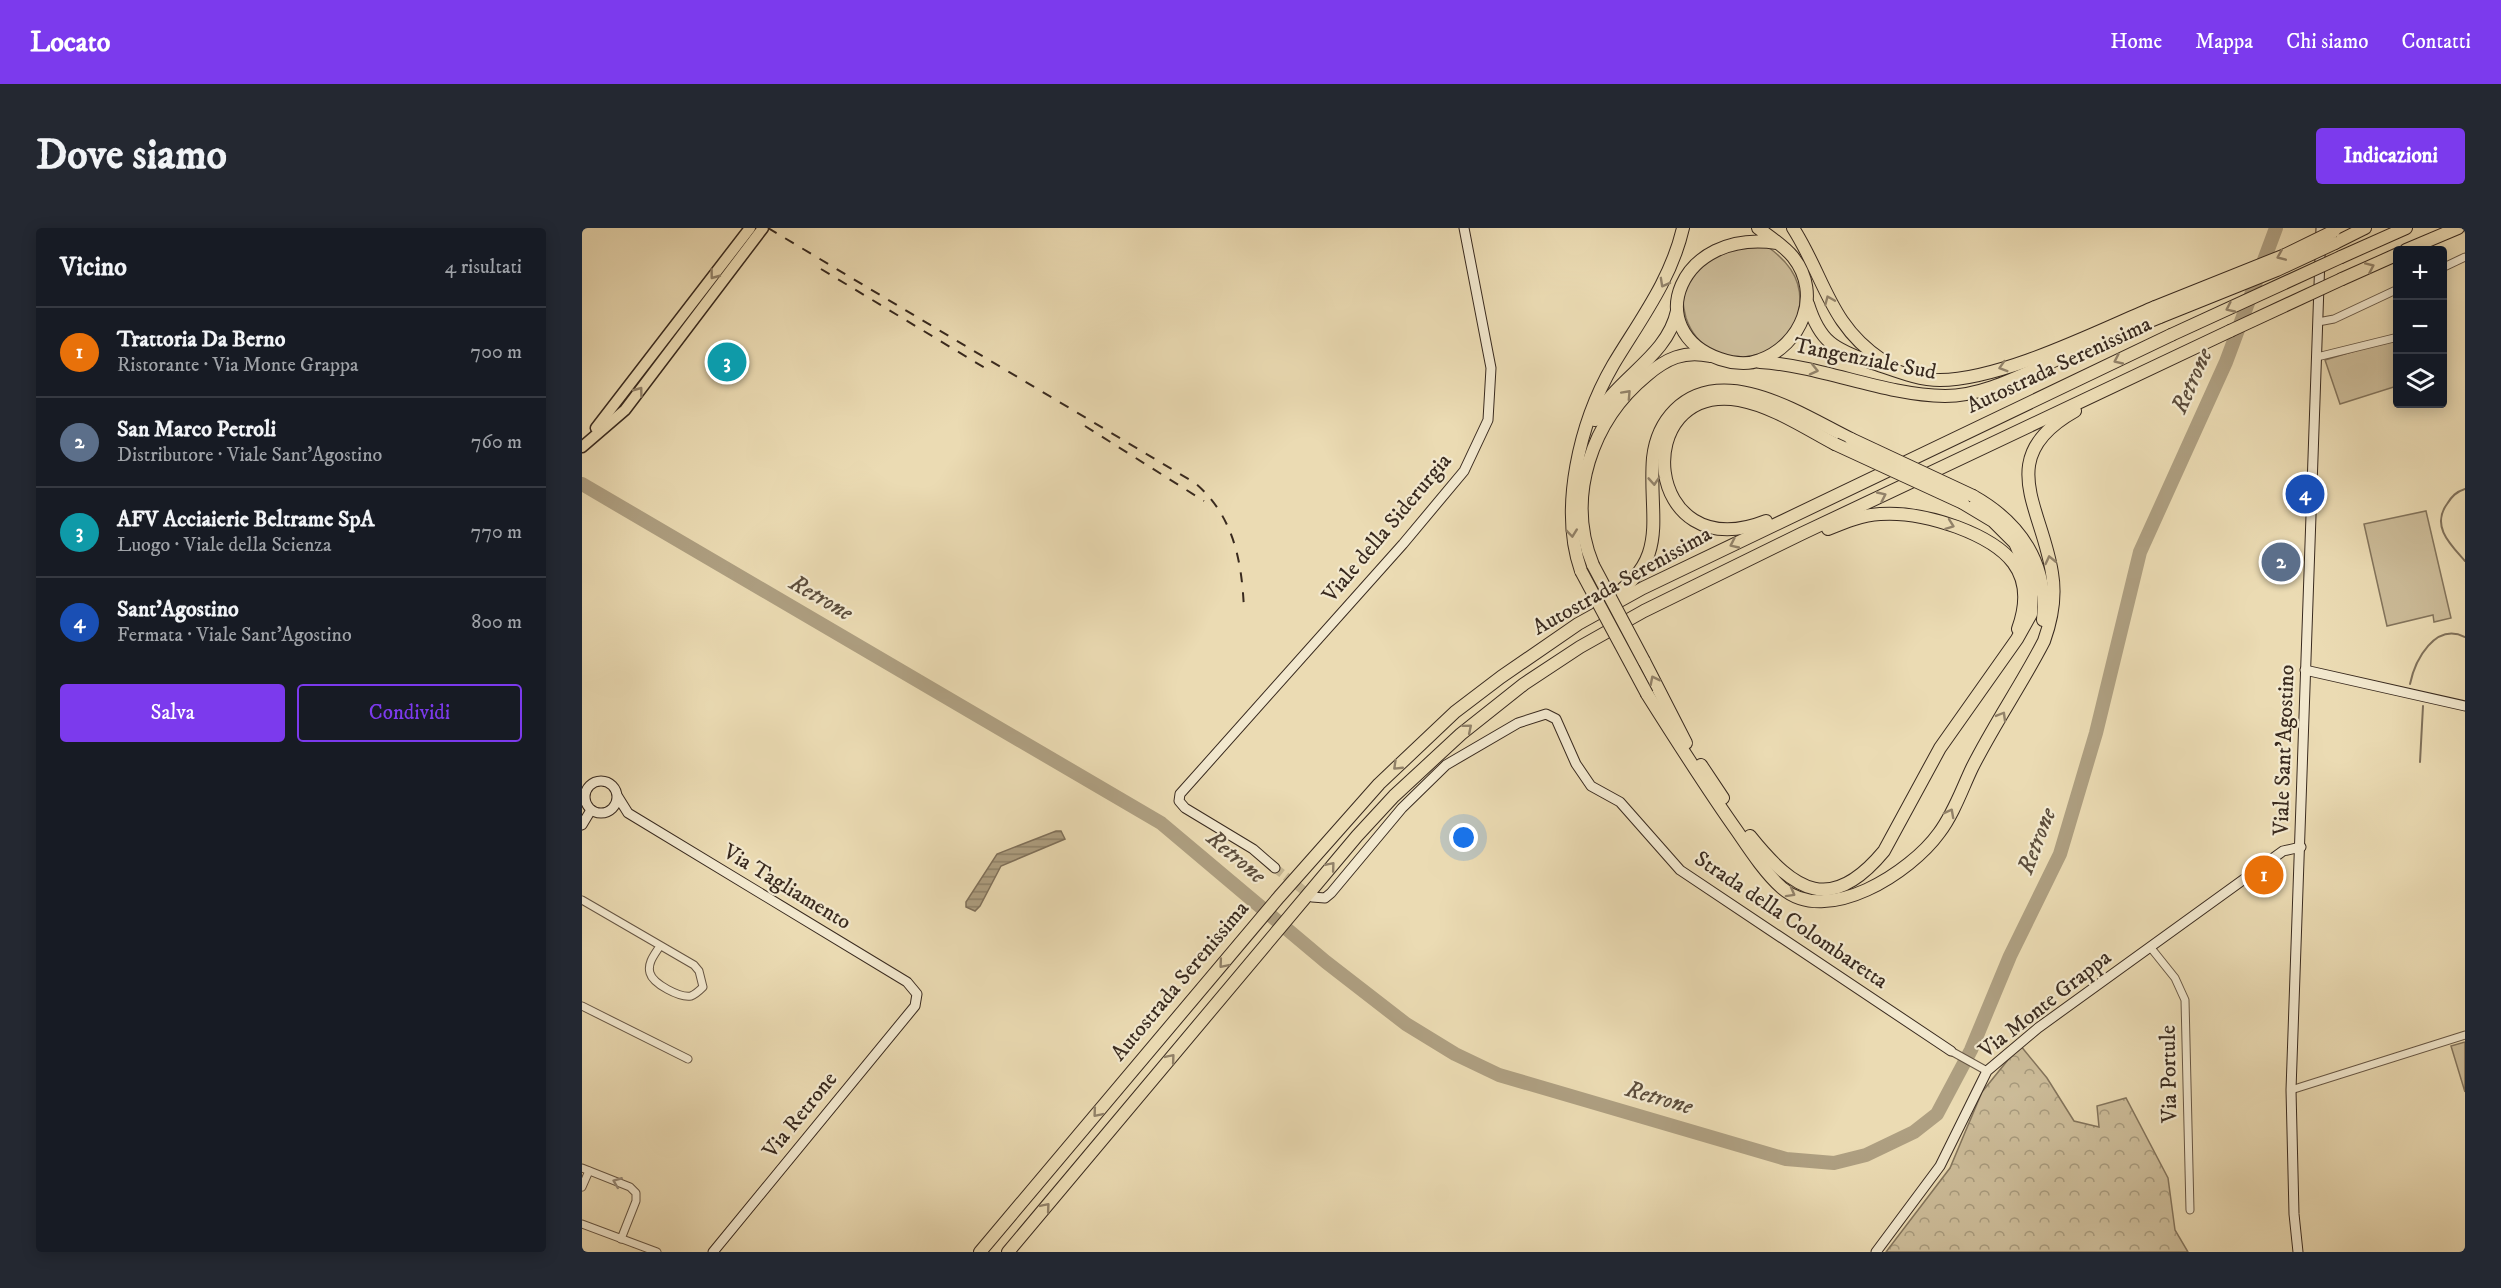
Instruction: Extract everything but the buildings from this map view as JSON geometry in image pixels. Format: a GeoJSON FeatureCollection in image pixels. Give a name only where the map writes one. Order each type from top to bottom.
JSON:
{"type":"FeatureCollection","features":[{"type":"Feature","properties":{"kind":"highway"},"geometry":{"type":"LineString","coordinates":[[1683,228],[1668,277],[1605,380],[1590,418],[1580,454],[1571,513],[1574,548],[1581,571],[1647,694],[1705,787],[1783,889],[1800,898],[1827,903],[1851,897],[1892,874],[1919,855],[1939,833],[1973,767],[2036,657],[2050,626],[2054,594],[2049,557],[2028,484],[2030,461],[2039,442],[2051,427],[2066,416],[2230,331]]}},
{"type":"Feature","properties":{"kind":"highway"},"geometry":{"type":"LineString","coordinates":[[1455,712],[1472,694],[1515,659],[1620,591],[1638,572],[1648,554],[1655,531],[1653,468],[1656,443],[1665,423],[1683,404],[1712,391],[1740,390],[1766,399],[1851,439],[1968,499],[2003,529],[2022,555],[2031,579],[2031,614],[2001,662],[1940,748],[1884,851],[1856,880],[1842,887],[1825,889],[1804,886],[1787,876],[1747,833],[1685,742],[1644,661],[1593,565],[1584,537],[1582,491],[1592,451],[1604,424],[1626,394],[1668,359],[1695,354],[1726,361],[1756,362],[1774,354],[1788,344],[1801,326],[1807,302],[1802,272],[1793,257],[1758,228]]}},
{"type":"Feature","properties":{"kind":"highway"},"geometry":{"type":"LineString","coordinates":[[1793,228],[1835,314],[1850,334],[1869,352],[1898,371]]}},
{"type":"Feature","properties":{"kind":"highway","name":"Tangenziale Sud"},"geometry":{"type":"LineString","coordinates":[[1807,302],[1813,322],[1822,338],[1834,348],[1898,371],[1938,380],[1982,374],[2277,270],[2336,234],[2365,228]]}},
{"type":"Feature","properties":{"kind":"highway","name":"Autostrada Serenissima"},"geometry":{"type":"LineString","coordinates":[[980,1252],[1279,897],[1378,784],[1455,712],[1541,649],[1643,588],[1978,426],[2406,228]]}},
{"type":"Feature","properties":{"kind":"highway"},"geometry":{"type":"LineString","coordinates":[[2415,246],[2458,228]]}},
{"type":"Feature","properties":{"kind":"highway"},"geometry":{"type":"LineString","coordinates":[[1580,454],[1598,414],[1619,386],[1667,337],[1677,309],[1677,297],[1683,271],[1705,244],[1730,234],[1743,233],[1759,235],[1777,243]]}},
{"type":"Feature","properties":{"kind":"highway","name":"Autostrada Serenissima"},"geometry":{"type":"LineString","coordinates":[[1008,1252],[1294,911],[1394,796],[1468,728],[1549,666],[1659,603],[2180,354],[2393,256]]}},
{"type":"Feature","properties":{"kind":"highway"},"geometry":{"type":"LineString","coordinates":[[1677,309],[1690,338],[1716,358]]}},
{"type":"Feature","properties":{"kind":"highway","name":"Tangenziale Sud"},"geometry":{"type":"LineString","coordinates":[[1756,362],[1781,363],[1894,389],[1947,396],[1977,391],[2009,380],[2158,312]]}},
{"type":"Feature","properties":{"kind":"highway"},"geometry":{"type":"LineString","coordinates":[[1978,426],[1870,471],[1771,519],[1734,530],[1707,527],[1686,514],[1674,498],[1663,468],[1665,443],[1674,426],[1696,406],[1716,400],[1739,400],[1756,405],[1835,444],[1968,499],[1992,507],[2013,526],[2040,570],[2044,607],[2036,657]]}},
{"type":"Feature","properties":{"kind":"highway"},"geometry":{"type":"LineString","coordinates":[[1659,603],[1738,572],[1852,520],[1880,514],[1913,515],[1941,522],[1991,541],[2009,555],[2015,564],[2023,584],[2023,611],[2016,635],[2001,662]]}},
{"type":"Feature","properties":{"kind":"main road"},"geometry":{"type":"LineString","coordinates":[[582,445],[615,406],[750,228]]}},
{"type":"Feature","properties":{"kind":"main road"},"geometry":{"type":"LineString","coordinates":[[582,445],[625,410],[763,228]]}},
{"type":"Feature","properties":{"kind":"street","name":"Viale della Siderurgia"},"geometry":{"type":"LineString","coordinates":[[1275,868],[1253,849],[1185,808],[1179,801],[1180,794],[1403,544],[1464,471],[1488,420],[1491,368],[1464,228]]}},
{"type":"Feature","properties":{"kind":"street","name":"Viale Sant'Agostino"},"geometry":{"type":"LineString","coordinates":[[2298,1252],[2294,1214],[2291,1090],[2321,228]]}},
{"type":"Feature","properties":{"kind":"street"},"geometry":{"type":"LineString","coordinates":[[2447,266],[2465,257]]}},
{"type":"Feature","properties":{"kind":"street"},"geometry":{"type":"LineString","coordinates":[[2318,322],[2334,319],[2393,291]]}},
{"type":"Feature","properties":{"kind":"street"},"geometry":{"type":"LineString","coordinates":[[2317,357],[2393,338]]}},
{"type":"Feature","properties":{"kind":"street"},"geometry":{"type":"LineString","coordinates":[[2306,670],[2465,706]]}},
{"type":"Feature","properties":{"kind":"street","name":"Strada della Colombaretta"},"geometry":{"type":"LineString","coordinates":[[1312,897],[1325,898],[1331,893],[1402,808],[1446,765],[1518,723],[1546,714],[1556,719],[1576,764],[1590,786],[1620,802],[1680,870],[1951,1051]]}},
{"type":"Feature","properties":{"kind":"street","name":"Via Tagliamento"},"geometry":{"type":"LineString","coordinates":[[591,810],[585,801],[585,787],[599,781],[610,784],[628,813],[907,982],[917,994],[916,1001]]}},
{"type":"Feature","properties":{"kind":"street"},"geometry":{"type":"LineString","coordinates":[[602,814],[612,810],[618,797]]}},
{"type":"Feature","properties":{"kind":"street"},"geometry":{"type":"LineString","coordinates":[[582,825],[591,810],[602,814],[628,813]]}},
{"type":"Feature","properties":{"kind":"street","name":"Via Monte Grappa"},"geometry":{"type":"LineString","coordinates":[[1876,1252],[1940,1166],[1987,1071],[2038,1028],[2283,851],[2301,847]]}},
{"type":"Feature","properties":{"kind":"street"},"geometry":{"type":"LineString","coordinates":[[582,900],[694,965],[699,971],[703,987],[698,993],[689,996],[681,995],[655,981],[650,972],[650,961],[660,946]]}},
{"type":"Feature","properties":{"kind":"street","name":"Via Portule"},"geometry":{"type":"LineString","coordinates":[[2151,948],[2175,978],[2185,1000],[2190,1210]]}},
{"type":"Feature","properties":{"kind":"street","name":"Via Retrone"},"geometry":{"type":"LineString","coordinates":[[713,1252],[908,1015],[916,1001]]}},
{"type":"Feature","properties":{"kind":"street"},"geometry":{"type":"LineString","coordinates":[[582,1006],[687,1059]]}},
{"type":"Feature","properties":{"kind":"street"},"geometry":{"type":"LineString","coordinates":[[2291,1090],[2465,1035]]}},
{"type":"Feature","properties":{"kind":"street"},"geometry":{"type":"LineString","coordinates":[[1951,1051],[1987,1071]]}},
{"type":"Feature","properties":{"kind":"street"},"geometry":{"type":"LineString","coordinates":[[582,1187],[585,1170],[630,1187],[636,1192],[636,1201],[621,1239]]}},
{"type":"Feature","properties":{"kind":"street"},"geometry":{"type":"LineString","coordinates":[[582,1224],[657,1252]]}},
{"type":"Feature","properties":{"kind":"street"},"geometry":{"type":"LineString","coordinates":[[1881,1252],[1885,1239]]}},
{"type":"Feature","properties":{"kind":"green space"},"geometry":{"type":"Polygon","coordinates":[[[1768,247],[1791,269],[1798,283],[1800,300],[1796,322],[1785,339],[1769,350],[1750,356],[1731,356],[1713,350],[1697,338],[1686,318],[1683,297],[1687,285],[1713,249],[1768,247]]]}},
{"type":"Feature","properties":{"kind":"green space"},"geometry":{"type":"Polygon","coordinates":[[[2393,339],[2393,387],[2340,404],[2325,360],[2393,339]]]}},
{"type":"Feature","properties":{"kind":"green space"},"geometry":{"type":"Polygon","coordinates":[[[2426,511],[2451,618],[2434,622],[2433,615],[2387,626],[2364,524],[2426,511]]]}},
{"type":"Feature","properties":{"kind":"green space"},"geometry":{"type":"Polygon","coordinates":[[[2465,1042],[2465,1092],[2451,1046],[2465,1042]]]}},
{"type":"Feature","properties":{"kind":"green space"},"geometry":{"type":"Polygon","coordinates":[[[2020,1045],[2047,1078],[2074,1121],[2099,1127],[2097,1106],[2126,1098],[2168,1178],[2175,1230],[2188,1252],[1886,1252],[1950,1168],[1982,1092],[2020,1045]]]}},
{"type":"Feature","properties":{"kind":"shaded area"},"geometry":{"type":"Polygon","coordinates":[[[1061,831],[1065,839],[1001,866],[980,906],[975,911],[966,907],[966,902],[997,854],[1061,831]]]}},
{"type":"Feature","properties":{"kind":"waterway","name":"Retrone"},"geometry":{"type":"LineString","coordinates":[[582,484],[1161,823],[1326,962],[1406,1024],[1455,1054],[1499,1075],[1786,1159],[1834,1163],[1866,1155],[1914,1132],[1937,1114],[1971,1050],[2010,956],[2060,854],[2096,733],[2140,552],[2226,362],[2276,228]]}},
{"type":"Feature","properties":{"kind":"waterway"},"geometry":{"type":"LineString","coordinates":[[2465,489],[2451,499],[2441,520],[2448,541],[2465,561]]}},
{"type":"Feature","properties":{"kind":"waterway"},"geometry":{"type":"LineString","coordinates":[[2410,684],[2416,664],[2428,646],[2436,639],[2454,634],[2465,637]]}},
{"type":"Feature","properties":{"kind":"waterway"},"geometry":{"type":"LineString","coordinates":[[2420,762],[2423,706]]}},
{"type":"Feature","properties":{"kind":"tunnel"},"geometry":{"type":"LineString","coordinates":[[1275,868],[1312,897]]}},
{"type":"Feature","properties":{"kind":"railway"},"geometry":{"type":"LineString","coordinates":[[768,228],[1195,483],[1219,510],[1227,525],[1238,557],[1244,610]]}},
{"type":"Feature","properties":{"kind":"railway"},"geometry":{"type":"LineString","coordinates":[[821,269],[985,368]]}},
{"type":"Feature","properties":{"kind":"railway"},"geometry":{"type":"LineString","coordinates":[[1085,426],[1204,501]]}},
{"type":"Feature","properties":{"kind":"place","name":"AFV Acciaierie Beltrame SpA"},"geometry":{"type":"Point","coordinates":[727,362]}},
{"type":"Feature","properties":{"kind":"place","name":"Sant'Agostino"},"geometry":{"type":"Point","coordinates":[2305,494]}},
{"type":"Feature","properties":{"kind":"place","name":"San Marco Petroli"},"geometry":{"type":"Point","coordinates":[2281,562]}},
{"type":"Feature","properties":{"kind":"place","name":"Trattoria Da Berno"},"geometry":{"type":"Point","coordinates":[2264,875]}}]}
